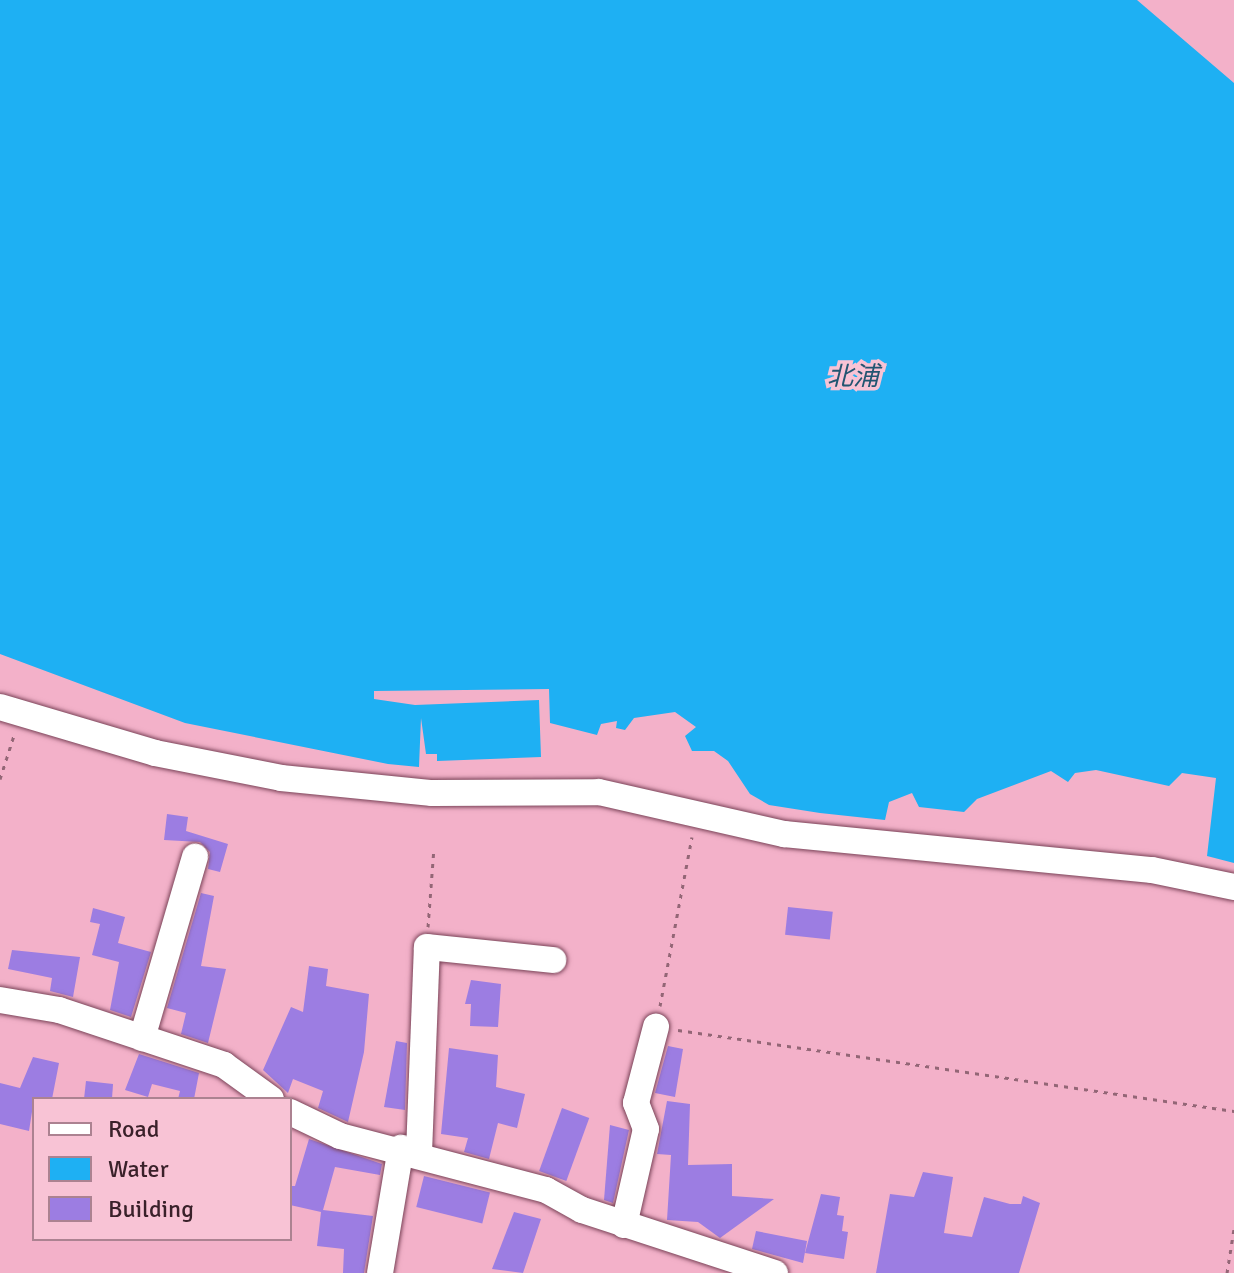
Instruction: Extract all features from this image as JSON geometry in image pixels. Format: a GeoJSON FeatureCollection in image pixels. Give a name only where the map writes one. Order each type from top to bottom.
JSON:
{"type":"FeatureCollection","features":[{"type":"Feature","properties":{"kind":"street"},"geometry":{"type":"LineString","coordinates":[[10,711],[281,778],[432,793],[599,792],[784,834],[1152,870],[1234,887]]}},
{"type":"Feature","properties":{"kind":"street"},"geometry":{"type":"LineString","coordinates":[[142,1038],[195,857]]}},
{"type":"Feature","properties":{"kind":"street"},"geometry":{"type":"LineString","coordinates":[[380,1273],[410,1150],[427,947],[553,960]]}},
{"type":"Feature","properties":{"kind":"street"},"geometry":{"type":"LineString","coordinates":[[0,1000],[59,1010],[224,1065],[268,1097]]}},
{"type":"Feature","properties":{"kind":"street"},"geometry":{"type":"LineString","coordinates":[[624,1225],[646,1129],[636,1103],[656,1027]]}},
{"type":"Feature","properties":{"kind":"street"},"geometry":{"type":"LineString","coordinates":[[292,1113],[340,1136],[410,1150],[546,1190],[624,1225],[775,1273]]}},
{"type":"Feature","properties":{"kind":"path"},"geometry":{"type":"LineString","coordinates":[[0,779],[10,711]]}},
{"type":"Feature","properties":{"kind":"path"},"geometry":{"type":"LineString","coordinates":[[697,814],[656,1027],[1234,1111]]}},
{"type":"Feature","properties":{"kind":"path"},"geometry":{"type":"LineString","coordinates":[[427,947],[434,848]]}},
{"type":"Feature","properties":{"kind":"path"},"geometry":{"type":"LineString","coordinates":[[1227,1273],[1234,1229]]}},
{"type":"Feature","properties":{"kind":"water","name":"北浦"},"geometry":{"type":"Polygon","coordinates":[[[0,0],[1137,0],[1234,83],[1234,863],[1207,856],[1216,778],[1182,773],[1169,786],[1096,770],[1075,773],[1068,782],[1051,771],[977,799],[964,812],[919,807],[912,793],[889,802],[885,820],[769,805],[750,794],[728,761],[714,751],[692,751],[685,736],[696,727],[675,712],[634,718],[625,730],[616,728],[617,721],[601,724],[597,735],[550,723],[549,689],[374,691],[374,699],[415,705],[539,700],[541,757],[437,761],[437,754],[426,754],[421,718],[419,767],[388,764],[185,723],[0,654],[0,0]]]}},
{"type":"Feature","properties":{"kind":"building"},"geometry":{"type":"Polygon","coordinates":[[[167,814],[188,817],[186,831],[228,844],[220,872],[208,869],[210,852],[200,842],[164,840],[167,814]]]}},
{"type":"Feature","properties":{"kind":"building"},"geometry":{"type":"Polygon","coordinates":[[[201,893],[214,896],[201,966],[226,969],[208,1043],[181,1034],[186,1013],[167,1008],[201,893]]]}},
{"type":"Feature","properties":{"kind":"building"},"geometry":{"type":"Polygon","coordinates":[[[788,907],[833,912],[830,940],[785,935],[788,907]]]}},
{"type":"Feature","properties":{"kind":"building"},"geometry":{"type":"Polygon","coordinates":[[[93,908],[125,917],[118,943],[151,952],[131,1017],[110,1010],[119,962],[92,955],[100,924],[90,922],[93,908]]]}},
{"type":"Feature","properties":{"kind":"building"},"geometry":{"type":"Polygon","coordinates":[[[12,950],[80,957],[73,997],[50,991],[52,978],[8,969],[12,950]]]}},
{"type":"Feature","properties":{"kind":"building"},"geometry":{"type":"Polygon","coordinates":[[[309,966],[328,969],[326,986],[369,994],[364,1052],[348,1122],[318,1108],[323,1091],[293,1079],[288,1093],[263,1070],[291,1007],[303,1012],[309,966]]]}},
{"type":"Feature","properties":{"kind":"building"},"geometry":{"type":"Polygon","coordinates":[[[471,980],[501,984],[498,1027],[470,1026],[471,1004],[465,1004],[471,980]]]}},
{"type":"Feature","properties":{"kind":"building"},"geometry":{"type":"Polygon","coordinates":[[[396,1041],[407,1043],[405,1110],[384,1107],[396,1041]]]}},
{"type":"Feature","properties":{"kind":"building"},"geometry":{"type":"Polygon","coordinates":[[[668,1046],[683,1049],[675,1097],[655,1093],[668,1046]]]}},
{"type":"Feature","properties":{"kind":"building"},"geometry":{"type":"Polygon","coordinates":[[[449,1048],[498,1055],[496,1087],[525,1094],[517,1128],[498,1123],[489,1159],[464,1152],[468,1138],[441,1134],[449,1048]]]}},
{"type":"Feature","properties":{"kind":"building"},"geometry":{"type":"Polygon","coordinates":[[[139,1054],[199,1073],[194,1097],[178,1097],[180,1091],[152,1084],[148,1097],[125,1090],[139,1054]]]}},
{"type":"Feature","properties":{"kind":"building"},"geometry":{"type":"Polygon","coordinates":[[[33,1057],[59,1063],[52,1097],[32,1097],[29,1131],[0,1124],[0,1083],[20,1088],[33,1057]]]}},
{"type":"Feature","properties":{"kind":"building"},"geometry":{"type":"Polygon","coordinates":[[[86,1081],[113,1084],[112,1097],[84,1097],[86,1081]]]}},
{"type":"Feature","properties":{"kind":"building"},"geometry":{"type":"Polygon","coordinates":[[[667,1101],[690,1104],[688,1165],[732,1164],[732,1196],[774,1199],[720,1238],[698,1222],[667,1220],[671,1155],[657,1154],[667,1101]]]}},
{"type":"Feature","properties":{"kind":"building"},"geometry":{"type":"Polygon","coordinates":[[[562,1108],[589,1118],[566,1181],[539,1171],[562,1108]]]}},
{"type":"Feature","properties":{"kind":"building"},"geometry":{"type":"Polygon","coordinates":[[[610,1125],[629,1130],[613,1203],[604,1200],[610,1125]]]}},
{"type":"Feature","properties":{"kind":"building"},"geometry":{"type":"Polygon","coordinates":[[[309,1139],[382,1164],[380,1175],[335,1167],[323,1210],[373,1216],[364,1273],[343,1273],[344,1249],[317,1246],[321,1212],[292,1205],[292,1186],[295,1186],[309,1139]]]}},
{"type":"Feature","properties":{"kind":"building"},"geometry":{"type":"Polygon","coordinates":[[[923,1172],[953,1177],[944,1233],[972,1237],[984,1197],[1021,1204],[1023,1196],[1040,1203],[1019,1273],[876,1273],[890,1194],[914,1197],[923,1172]]]}},
{"type":"Feature","properties":{"kind":"building"},"geometry":{"type":"Polygon","coordinates":[[[424,1176],[490,1192],[482,1224],[416,1207],[424,1176]]]}},
{"type":"Feature","properties":{"kind":"building"},"geometry":{"type":"Polygon","coordinates":[[[821,1194],[840,1197],[837,1215],[844,1216],[842,1231],[848,1232],[844,1259],[805,1253],[821,1194]]]}},
{"type":"Feature","properties":{"kind":"building"},"geometry":{"type":"Polygon","coordinates":[[[514,1212],[541,1219],[523,1273],[492,1269],[514,1212]]]}},
{"type":"Feature","properties":{"kind":"building"},"geometry":{"type":"Polygon","coordinates":[[[756,1231],[807,1241],[803,1263],[752,1249],[756,1231]]]}}]}
